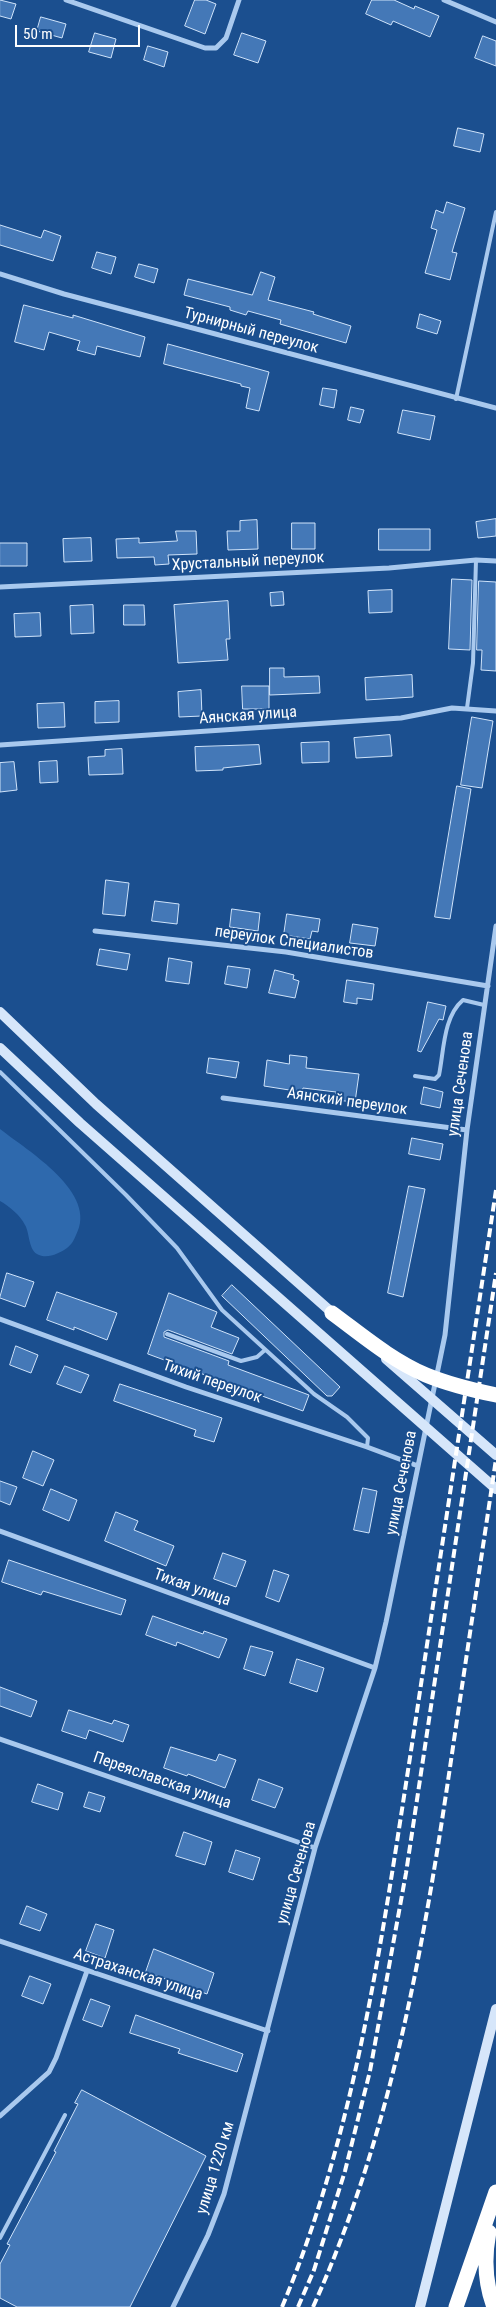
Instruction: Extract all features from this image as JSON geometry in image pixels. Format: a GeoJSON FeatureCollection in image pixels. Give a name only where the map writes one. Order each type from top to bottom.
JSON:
{"type":"FeatureCollection","features":[{"type":"Feature","properties":{"kind":"highway"},"geometry":{"type":"LineString","coordinates":[[332,1313],[386,1353],[425,1374],[463,1388],[496,1396]]}},
{"type":"Feature","properties":{"kind":"highway"},"geometry":{"type":"LineString","coordinates":[[456,2307],[496,2192]]}},
{"type":"Feature","properties":{"kind":"highway"},"geometry":{"type":"LineString","coordinates":[[494,2307],[490,2295],[485,2263],[496,2198]]}},
{"type":"Feature","properties":{"kind":"main road"},"geometry":{"type":"LineString","coordinates":[[0,1012],[96,1104],[496,1455]]}},
{"type":"Feature","properties":{"kind":"main road"},"geometry":{"type":"LineString","coordinates":[[0,1048],[80,1123],[475,1470],[496,1491]]}},
{"type":"Feature","properties":{"kind":"main road"},"geometry":{"type":"LineString","coordinates":[[420,2307],[496,2009]]}},
{"type":"Feature","properties":{"kind":"street"},"geometry":{"type":"LineString","coordinates":[[66,0],[205,48],[216,48],[226,38],[239,0]]}},
{"type":"Feature","properties":{"kind":"street"},"geometry":{"type":"LineString","coordinates":[[444,0],[496,22]]}},
{"type":"Feature","properties":{"kind":"street","name":"Турнирный переулок"},"geometry":{"type":"LineString","coordinates":[[0,274],[64,294],[456,399],[496,408]]}},
{"type":"Feature","properties":{"kind":"street","name":"Хрустальный переулок"},"geometry":{"type":"LineString","coordinates":[[0,587],[389,568],[476,560],[496,561]]}},
{"type":"Feature","properties":{"kind":"street","name":"Аянская улица"},"geometry":{"type":"LineString","coordinates":[[0,745],[401,718],[452,708],[496,711]]}},
{"type":"Feature","properties":{"kind":"street","name":"улица Сеченова"},"geometry":{"type":"LineString","coordinates":[[268,2031],[315,1848],[375,1668],[418,1466],[445,1335],[467,1130],[496,926]]}},
{"type":"Feature","properties":{"kind":"street","name":"переулок Специалистов"},"geometry":{"type":"LineString","coordinates":[[96,931],[286,952],[488,986]]}},
{"type":"Feature","properties":{"kind":"street","name":"Аянский переулок"},"geometry":{"type":"LineString","coordinates":[[223,1098],[467,1130]]}},
{"type":"Feature","properties":{"kind":"street","name":"Тихий переулок"},"geometry":{"type":"LineString","coordinates":[[0,1319],[186,1388],[367,1447],[418,1466]]}},
{"type":"Feature","properties":{"kind":"street","name":"Тихая улица"},"geometry":{"type":"LineString","coordinates":[[0,1531],[375,1668]]}},
{"type":"Feature","properties":{"kind":"street","name":"Переяславская улица"},"geometry":{"type":"LineString","coordinates":[[0,1739],[315,1848]]}},
{"type":"Feature","properties":{"kind":"street","name":"Астраханская улица"},"geometry":{"type":"LineString","coordinates":[[0,1941],[268,2031]]}},
{"type":"Feature","properties":{"kind":"street"},"geometry":{"type":"LineString","coordinates":[[0,2116],[49,2072],[56,2058],[86,1971]]}},
{"type":"Feature","properties":{"kind":"street","name":"улица 1220 км"},"geometry":{"type":"LineString","coordinates":[[173,2307],[208,2235],[224,2194],[268,2031]]}},
{"type":"Feature","properties":{"kind":"lane"},"geometry":{"type":"LineString","coordinates":[[456,399],[496,212]]}},
{"type":"Feature","properties":{"kind":"lane"},"geometry":{"type":"LineString","coordinates":[[467,708],[473,663],[476,560]]}},
{"type":"Feature","properties":{"kind":"lane"},"geometry":{"type":"LineString","coordinates":[[415,1076],[435,1078],[439,1075],[450,1018],[458,1005],[464,1000],[484,1005]]}},
{"type":"Feature","properties":{"kind":"lane"},"geometry":{"type":"LineString","coordinates":[[0,1072],[126,1195],[177,1248],[222,1310],[314,1394],[361,1429],[368,1438],[367,1447]]}},
{"type":"Feature","properties":{"kind":"lane"},"geometry":{"type":"LineString","coordinates":[[167,1334],[241,1361],[257,1357],[264,1350]]}},
{"type":"Feature","properties":{"kind":"lane"},"geometry":{"type":"LineString","coordinates":[[0,2238],[65,2115]]}},
{"type":"Feature","properties":{"kind":"shaded area"},"geometry":{"type":"Polygon","coordinates":[[[0,1129],[57,1174],[78,1204],[80,1219],[76,1235],[73,1242],[64,1250],[50,1256],[42,1256],[35,1253],[23,1221],[14,1211],[0,1201],[0,1129]]]}},
{"type":"Feature","properties":{"kind":"building"},"geometry":{"type":"Polygon","coordinates":[[[0,0],[16,4],[11,19],[0,16],[0,0]]]}},
{"type":"Feature","properties":{"kind":"building"},"geometry":{"type":"Polygon","coordinates":[[[195,0],[206,0],[216,4],[205,34],[185,26],[195,0]]]}},
{"type":"Feature","properties":{"kind":"building"},"geometry":{"type":"Polygon","coordinates":[[[372,0],[394,0],[414,9],[415,6],[439,16],[430,37],[393,21],[391,25],[366,14],[372,0]]]}},
{"type":"Feature","properties":{"kind":"building"},"geometry":{"type":"Polygon","coordinates":[[[41,17],[66,24],[62,38],[37,31],[41,17]]]}},
{"type":"Feature","properties":{"kind":"building"},"geometry":{"type":"Polygon","coordinates":[[[95,33],[116,39],[111,58],[89,52],[95,33]]]}},
{"type":"Feature","properties":{"kind":"building"},"geometry":{"type":"Polygon","coordinates":[[[242,33],[266,41],[258,63],[234,55],[242,33]]]}},
{"type":"Feature","properties":{"kind":"building"},"geometry":{"type":"Polygon","coordinates":[[[483,36],[496,41],[496,66],[475,58],[483,36]]]}},
{"type":"Feature","properties":{"kind":"building"},"geometry":{"type":"Polygon","coordinates":[[[148,46],[168,52],[164,67],[144,60],[148,46]]]}},
{"type":"Feature","properties":{"kind":"building"},"geometry":{"type":"Polygon","coordinates":[[[458,128],[484,134],[480,152],[454,146],[458,128]]]}},
{"type":"Feature","properties":{"kind":"building"},"geometry":{"type":"Polygon","coordinates":[[[447,202],[465,208],[452,252],[457,253],[450,280],[425,273],[437,230],[431,228],[436,210],[443,213],[447,202]]]}},
{"type":"Feature","properties":{"kind":"building"},"geometry":{"type":"Polygon","coordinates":[[[0,225],[41,238],[44,230],[61,236],[53,261],[0,245],[0,225]]]}},
{"type":"Feature","properties":{"kind":"building"},"geometry":{"type":"Polygon","coordinates":[[[97,252],[116,257],[111,274],[92,268],[97,252]]]}},
{"type":"Feature","properties":{"kind":"building"},"geometry":{"type":"Polygon","coordinates":[[[139,264],[158,269],[154,283],[135,277],[139,264]]]}},
{"type":"Feature","properties":{"kind":"building"},"geometry":{"type":"Polygon","coordinates":[[[261,272],[275,277],[268,300],[314,312],[313,314],[351,326],[346,343],[280,324],[281,320],[248,311],[246,315],[230,310],[230,307],[184,295],[188,279],[252,295],[261,272]]]}},
{"type":"Feature","properties":{"kind":"building"},"geometry":{"type":"Polygon","coordinates":[[[24,305],[73,318],[73,315],[145,337],[140,357],[97,346],[95,355],[77,350],[80,341],[49,332],[44,350],[15,342],[24,305]]]}},
{"type":"Feature","properties":{"kind":"building"},"geometry":{"type":"Polygon","coordinates":[[[420,314],[441,321],[437,334],[417,328],[420,314]]]}},
{"type":"Feature","properties":{"kind":"building"},"geometry":{"type":"Polygon","coordinates":[[[168,344],[269,372],[259,411],[246,408],[250,388],[164,364],[168,344]]]}},
{"type":"Feature","properties":{"kind":"building"},"geometry":{"type":"Polygon","coordinates":[[[323,388],[337,390],[334,408],[320,405],[323,388]]]}},
{"type":"Feature","properties":{"kind":"building"},"geometry":{"type":"Polygon","coordinates":[[[351,407],[364,410],[360,423],[348,420],[351,407]]]}},
{"type":"Feature","properties":{"kind":"building"},"geometry":{"type":"Polygon","coordinates":[[[403,410],[435,416],[430,440],[398,433],[403,410]]]}},
{"type":"Feature","properties":{"kind":"building"},"geometry":{"type":"Polygon","coordinates":[[[496,519],[496,536],[478,538],[476,522],[496,519]]]}},
{"type":"Feature","properties":{"kind":"building"},"geometry":{"type":"Polygon","coordinates":[[[257,520],[258,549],[228,550],[227,531],[240,531],[240,521],[257,520]]]}},
{"type":"Feature","properties":{"kind":"building"},"geometry":{"type":"Polygon","coordinates":[[[292,523],[315,523],[315,549],[292,549],[292,523]]]}},
{"type":"Feature","properties":{"kind":"building"},"geometry":{"type":"Polygon","coordinates":[[[379,529],[430,529],[430,550],[379,550],[379,529]]]}},
{"type":"Feature","properties":{"kind":"building"},"geometry":{"type":"Polygon","coordinates":[[[176,531],[196,531],[197,554],[168,555],[169,564],[155,565],[154,557],[117,558],[116,539],[139,538],[139,543],[177,541],[176,531]]]}},
{"type":"Feature","properties":{"kind":"building"},"geometry":{"type":"Polygon","coordinates":[[[91,538],[92,561],[64,562],[63,539],[91,538]]]}},
{"type":"Feature","properties":{"kind":"building"},"geometry":{"type":"Polygon","coordinates":[[[0,543],[27,543],[27,566],[0,566],[0,543]]]}},
{"type":"Feature","properties":{"kind":"building"},"geometry":{"type":"Polygon","coordinates":[[[452,579],[472,580],[470,650],[449,649],[452,579]]]}},
{"type":"Feature","properties":{"kind":"building"},"geometry":{"type":"Polygon","coordinates":[[[479,581],[496,582],[496,671],[481,670],[482,650],[477,650],[479,581]]]}},
{"type":"Feature","properties":{"kind":"building"},"geometry":{"type":"Polygon","coordinates":[[[392,590],[392,612],[369,613],[368,591],[392,590]]]}},
{"type":"Feature","properties":{"kind":"building"},"geometry":{"type":"Polygon","coordinates":[[[283,592],[284,605],[271,606],[270,593],[283,592]]]}},
{"type":"Feature","properties":{"kind":"building"},"geometry":{"type":"Polygon","coordinates":[[[228,601],[230,639],[226,639],[228,660],[178,663],[174,605],[228,601]]]}},
{"type":"Feature","properties":{"kind":"building"},"geometry":{"type":"Polygon","coordinates":[[[93,605],[94,633],[71,634],[70,606],[93,605]]]}},
{"type":"Feature","properties":{"kind":"building"},"geometry":{"type":"Polygon","coordinates":[[[124,605],[144,605],[145,625],[124,625],[124,605]]]}},
{"type":"Feature","properties":{"kind":"building"},"geometry":{"type":"Polygon","coordinates":[[[40,613],[41,636],[15,637],[14,614],[40,613]]]}},
{"type":"Feature","properties":{"kind":"building"},"geometry":{"type":"Polygon","coordinates":[[[270,668],[284,668],[284,677],[319,676],[320,693],[270,695],[270,668]]]}},
{"type":"Feature","properties":{"kind":"building"},"geometry":{"type":"Polygon","coordinates":[[[412,675],[413,697],[366,700],[365,678],[412,675]]]}},
{"type":"Feature","properties":{"kind":"building"},"geometry":{"type":"Polygon","coordinates":[[[242,686],[269,686],[269,709],[243,709],[242,686]]]}},
{"type":"Feature","properties":{"kind":"building"},"geometry":{"type":"Polygon","coordinates":[[[201,690],[202,716],[179,717],[178,692],[201,690]]]}},
{"type":"Feature","properties":{"kind":"building"},"geometry":{"type":"Polygon","coordinates":[[[119,701],[119,722],[95,723],[95,702],[119,701]]]}},
{"type":"Feature","properties":{"kind":"building"},"geometry":{"type":"Polygon","coordinates":[[[64,703],[65,727],[38,728],[37,704],[64,703]]]}},
{"type":"Feature","properties":{"kind":"building"},"geometry":{"type":"Polygon","coordinates":[[[472,717],[493,721],[482,788],[461,785],[472,717]]]}},
{"type":"Feature","properties":{"kind":"building"},"geometry":{"type":"Polygon","coordinates":[[[390,735],[392,756],[356,758],[354,738],[390,735]]]}},
{"type":"Feature","properties":{"kind":"building"},"geometry":{"type":"Polygon","coordinates":[[[329,742],[329,762],[302,763],[301,743],[329,742]]]}},
{"type":"Feature","properties":{"kind":"building"},"geometry":{"type":"Polygon","coordinates":[[[259,745],[261,764],[223,768],[223,770],[196,771],[195,747],[259,745]]]}},
{"type":"Feature","properties":{"kind":"building"},"geometry":{"type":"Polygon","coordinates":[[[122,749],[123,774],[89,775],[88,757],[105,756],[105,750],[122,749]]]}},
{"type":"Feature","properties":{"kind":"building"},"geometry":{"type":"Polygon","coordinates":[[[57,761],[58,782],[40,783],[39,762],[57,761]]]}},
{"type":"Feature","properties":{"kind":"building"},"geometry":{"type":"Polygon","coordinates":[[[14,762],[17,790],[0,792],[0,763],[14,762]]]}},
{"type":"Feature","properties":{"kind":"building"},"geometry":{"type":"Polygon","coordinates":[[[457,786],[471,789],[450,919],[435,917],[457,786]]]}},
{"type":"Feature","properties":{"kind":"building"},"geometry":{"type":"Polygon","coordinates":[[[106,880],[129,883],[125,916],[103,914],[106,880]]]}},
{"type":"Feature","properties":{"kind":"building"},"geometry":{"type":"Polygon","coordinates":[[[155,901],[179,904],[177,924],[152,921],[155,901]]]}},
{"type":"Feature","properties":{"kind":"building"},"geometry":{"type":"Polygon","coordinates":[[[232,909],[260,913],[258,931],[230,927],[232,909]]]}},
{"type":"Feature","properties":{"kind":"building"},"geometry":{"type":"Polygon","coordinates":[[[287,914],[320,919],[318,932],[312,931],[310,939],[284,935],[287,914]]]}},
{"type":"Feature","properties":{"kind":"building"},"geometry":{"type":"Polygon","coordinates":[[[353,924],[378,928],[375,946],[350,943],[353,924]]]}},
{"type":"Feature","properties":{"kind":"building"},"geometry":{"type":"Polygon","coordinates":[[[100,949],[130,954],[127,970],[97,965],[100,949]]]}},
{"type":"Feature","properties":{"kind":"building"},"geometry":{"type":"Polygon","coordinates":[[[169,958],[192,962],[189,984],[166,981],[169,958]]]}},
{"type":"Feature","properties":{"kind":"building"},"geometry":{"type":"Polygon","coordinates":[[[228,966],[250,969],[247,988],[225,984],[228,966]]]}},
{"type":"Feature","properties":{"kind":"building"},"geometry":{"type":"Polygon","coordinates":[[[275,970],[294,975],[293,979],[299,981],[295,998],[269,993],[275,970]]]}},
{"type":"Feature","properties":{"kind":"building"},"geometry":{"type":"Polygon","coordinates":[[[347,980],[374,984],[372,1000],[357,998],[357,1004],[344,1002],[347,980]]]}},
{"type":"Feature","properties":{"kind":"building"},"geometry":{"type":"Polygon","coordinates":[[[428,1002],[446,1006],[443,1020],[439,1019],[421,1052],[418,1051],[428,1002]]]}},
{"type":"Feature","properties":{"kind":"building"},"geometry":{"type":"Polygon","coordinates":[[[290,1055],[307,1057],[306,1068],[359,1074],[355,1102],[335,1100],[336,1092],[303,1088],[302,1092],[264,1086],[267,1060],[289,1064],[290,1055]]]}},
{"type":"Feature","properties":{"kind":"building"},"geometry":{"type":"Polygon","coordinates":[[[209,1058],[239,1062],[236,1078],[207,1073],[209,1058]]]}},
{"type":"Feature","properties":{"kind":"building"},"geometry":{"type":"Polygon","coordinates":[[[424,1087],[443,1092],[440,1108],[421,1104],[424,1087]]]}},
{"type":"Feature","properties":{"kind":"building"},"geometry":{"type":"Polygon","coordinates":[[[412,1138],[443,1144],[440,1160],[409,1154],[412,1138]]]}},
{"type":"Feature","properties":{"kind":"building"},"geometry":{"type":"Polygon","coordinates":[[[409,1186],[425,1189],[403,1297],[388,1293],[409,1186]]]}},
{"type":"Feature","properties":{"kind":"building"},"geometry":{"type":"Polygon","coordinates":[[[7,1273],[34,1282],[25,1307],[0,1298],[7,1273]]]}},
{"type":"Feature","properties":{"kind":"building"},"geometry":{"type":"Polygon","coordinates":[[[232,1285],[340,1387],[332,1396],[327,1396],[222,1296],[232,1285]]]}},
{"type":"Feature","properties":{"kind":"building"},"geometry":{"type":"Polygon","coordinates":[[[57,1292],[117,1313],[107,1340],[74,1327],[74,1330],[47,1320],[57,1292]]]}},
{"type":"Feature","properties":{"kind":"building"},"geometry":{"type":"Polygon","coordinates":[[[169,1293],[217,1312],[211,1327],[239,1338],[232,1354],[168,1330],[164,1332],[164,1337],[229,1361],[228,1365],[309,1395],[303,1411],[148,1354],[169,1293]]]}},
{"type":"Feature","properties":{"kind":"building"},"geometry":{"type":"Polygon","coordinates":[[[16,1346],[38,1355],[31,1373],[10,1365],[16,1346]]]}},
{"type":"Feature","properties":{"kind":"building"},"geometry":{"type":"Polygon","coordinates":[[[65,1366],[89,1375],[81,1393],[57,1384],[65,1366]]]}},
{"type":"Feature","properties":{"kind":"building"},"geometry":{"type":"Polygon","coordinates":[[[120,1384],[222,1418],[214,1442],[194,1436],[196,1430],[114,1401],[120,1384]]]}},
{"type":"Feature","properties":{"kind":"building"},"geometry":{"type":"Polygon","coordinates":[[[33,1451],[54,1460],[43,1486],[23,1478],[33,1451]]]}},
{"type":"Feature","properties":{"kind":"building"},"geometry":{"type":"Polygon","coordinates":[[[0,1481],[17,1487],[10,1505],[0,1501],[0,1481]]]}},
{"type":"Feature","properties":{"kind":"building"},"geometry":{"type":"Polygon","coordinates":[[[363,1488],[377,1491],[369,1533],[354,1530],[363,1488]]]}},
{"type":"Feature","properties":{"kind":"building"},"geometry":{"type":"Polygon","coordinates":[[[51,1489],[77,1500],[69,1521],[43,1510],[51,1489]]]}},
{"type":"Feature","properties":{"kind":"building"},"geometry":{"type":"Polygon","coordinates":[[[116,1512],[138,1521],[134,1530],[174,1546],[166,1566],[105,1541],[116,1512]]]}},
{"type":"Feature","properties":{"kind":"building"},"geometry":{"type":"Polygon","coordinates":[[[223,1553],[246,1561],[236,1587],[214,1579],[223,1553]]]}},
{"type":"Feature","properties":{"kind":"building"},"geometry":{"type":"Polygon","coordinates":[[[9,1560],[126,1600],[121,1615],[43,1591],[41,1595],[2,1582],[9,1560]]]}},
{"type":"Feature","properties":{"kind":"building"},"geometry":{"type":"Polygon","coordinates":[[[274,1570],[289,1575],[279,1602],[266,1597],[274,1570]]]}},
{"type":"Feature","properties":{"kind":"building"},"geometry":{"type":"Polygon","coordinates":[[[153,1616],[203,1634],[204,1631],[227,1639],[219,1658],[177,1642],[176,1646],[146,1635],[153,1616]]]}},
{"type":"Feature","properties":{"kind":"building"},"geometry":{"type":"Polygon","coordinates":[[[251,1646],[273,1652],[265,1676],[244,1669],[251,1646]]]}},
{"type":"Feature","properties":{"kind":"building"},"geometry":{"type":"Polygon","coordinates":[[[297,1659],[324,1668],[317,1692],[290,1683],[297,1659]]]}},
{"type":"Feature","properties":{"kind":"building"},"geometry":{"type":"Polygon","coordinates":[[[0,1687],[37,1701],[31,1717],[0,1706],[0,1687]]]}},
{"type":"Feature","properties":{"kind":"building"},"geometry":{"type":"Polygon","coordinates":[[[69,1710],[112,1724],[114,1720],[129,1725],[123,1742],[89,1730],[86,1739],[62,1731],[69,1710]]]}},
{"type":"Feature","properties":{"kind":"building"},"geometry":{"type":"Polygon","coordinates":[[[171,1747],[216,1761],[219,1754],[236,1760],[225,1788],[188,1774],[187,1776],[164,1768],[171,1747]]]}},
{"type":"Feature","properties":{"kind":"building"},"geometry":{"type":"Polygon","coordinates":[[[259,1779],[283,1788],[275,1808],[252,1800],[259,1779]]]}},
{"type":"Feature","properties":{"kind":"building"},"geometry":{"type":"Polygon","coordinates":[[[38,1784],[63,1793],[58,1810],[32,1802],[38,1784]]]}},
{"type":"Feature","properties":{"kind":"building"},"geometry":{"type":"Polygon","coordinates":[[[89,1792],[105,1797],[100,1812],[84,1807],[89,1792]]]}},
{"type":"Feature","properties":{"kind":"building"},"geometry":{"type":"Polygon","coordinates":[[[184,1832],[212,1842],[205,1865],[176,1856],[184,1832]]]}},
{"type":"Feature","properties":{"kind":"building"},"geometry":{"type":"Polygon","coordinates":[[[236,1850],[260,1858],[253,1880],[229,1872],[236,1850]]]}},
{"type":"Feature","properties":{"kind":"building"},"geometry":{"type":"Polygon","coordinates":[[[27,1906],[47,1914],[40,1931],[20,1924],[27,1906]]]}},
{"type":"Feature","properties":{"kind":"building"},"geometry":{"type":"Polygon","coordinates":[[[96,1924],[114,1930],[105,1958],[86,1951],[96,1924]]]}},
{"type":"Feature","properties":{"kind":"building"},"geometry":{"type":"Polygon","coordinates":[[[154,1949],[214,1973],[207,1994],[146,1972],[154,1949]]]}},
{"type":"Feature","properties":{"kind":"building"},"geometry":{"type":"Polygon","coordinates":[[[30,1976],[51,1984],[43,2004],[22,1996],[30,1976]]]}},
{"type":"Feature","properties":{"kind":"building"},"geometry":{"type":"Polygon","coordinates":[[[91,1999],[110,2006],[102,2027],[83,2020],[91,1999]]]}},
{"type":"Feature","properties":{"kind":"building"},"geometry":{"type":"Polygon","coordinates":[[[136,2015],[243,2054],[237,2072],[178,2053],[180,2049],[130,2033],[136,2015]]]}},
{"type":"Feature","properties":{"kind":"building"},"geometry":{"type":"Polygon","coordinates":[[[82,2090],[206,2156],[130,2307],[17,2307],[0,2298],[0,2264],[10,2245],[7,2244],[56,2152],[54,2151],[78,2104],[75,2103],[82,2090]]]}},
{"type":"Feature","properties":{"kind":"railway"},"geometry":{"type":"LineString","coordinates":[[282,2307],[308,2240],[329,2172],[348,2103],[377,1963],[496,1190]]}},
{"type":"Feature","properties":{"kind":"railway"},"geometry":{"type":"LineString","coordinates":[[298,2307],[314,2270],[345,2171],[370,2071],[406,1873],[496,1273]]}},
{"type":"Feature","properties":{"kind":"railway"},"geometry":{"type":"LineString","coordinates":[[313,2307],[341,2239],[365,2170],[386,2100],[403,2029],[432,1885],[496,1459]]}}]}
